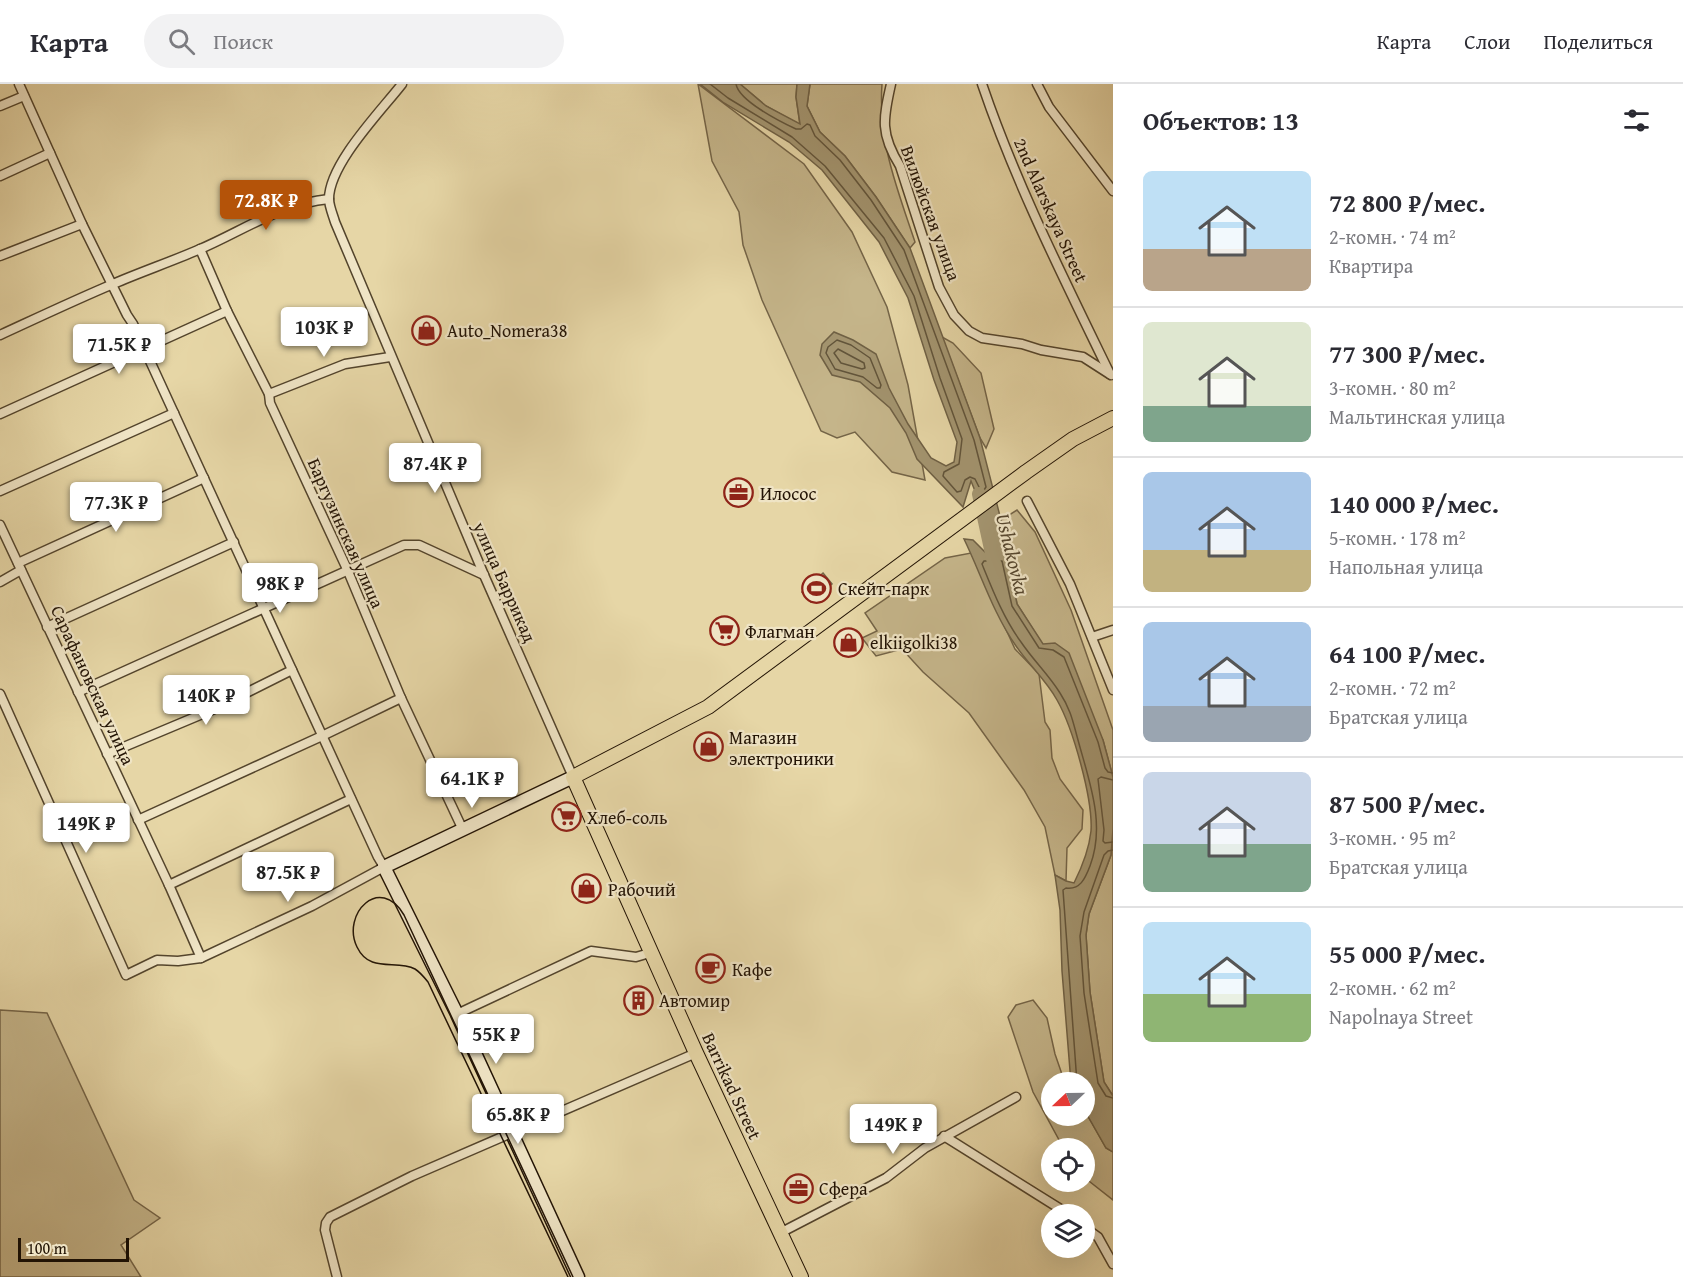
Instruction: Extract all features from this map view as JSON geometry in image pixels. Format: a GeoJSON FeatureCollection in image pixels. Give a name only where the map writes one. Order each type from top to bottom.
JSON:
{"type":"FeatureCollection","features":[{"type":"Feature","properties":{"kind":"main road"},"geometry":{"type":"LineString","coordinates":[[573,777],[708,707],[1026,472],[1073,439],[1113,418]]}},
{"type":"Feature","properties":{"kind":"main road","name":"Barrikad Street"},"geometry":{"type":"LineString","coordinates":[[573,777],[696,1053],[801,1277]]}},
{"type":"Feature","properties":{"kind":"street"},"geometry":{"type":"LineString","coordinates":[[19,84],[111,285],[145,348],[378,857],[457,1014],[578,1277]]}},
{"type":"Feature","properties":{"kind":"street"},"geometry":{"type":"LineString","coordinates":[[0,335],[111,285],[200,249],[281,210],[329,199],[333,181],[350,151],[402,84]]}},
{"type":"Feature","properties":{"kind":"street","name":"Вилюйская улица"},"geometry":{"type":"LineString","coordinates":[[891,84],[884,132],[900,166],[939,287],[954,315],[969,331],[982,338],[1083,357]]}},
{"type":"Feature","properties":{"kind":"street","name":"2nd Alarskaya Street"},"geometry":{"type":"LineString","coordinates":[[982,84],[1001,140],[1040,230],[1112,377]]}},
{"type":"Feature","properties":{"kind":"street"},"geometry":{"type":"LineString","coordinates":[[1037,84],[1049,107],[1113,191]]}},
{"type":"Feature","properties":{"kind":"street"},"geometry":{"type":"LineString","coordinates":[[0,106],[24,96]]}},
{"type":"Feature","properties":{"kind":"street"},"geometry":{"type":"LineString","coordinates":[[0,176],[50,153]]}},
{"type":"Feature","properties":{"kind":"street","name":"улица Баррикад"},"geometry":{"type":"LineString","coordinates":[[329,199],[335,222],[390,357],[573,777]]}},
{"type":"Feature","properties":{"kind":"street"},"geometry":{"type":"LineString","coordinates":[[0,256],[82,224]]}},
{"type":"Feature","properties":{"kind":"street","name":"Баргузинская улица"},"geometry":{"type":"LineString","coordinates":[[200,249],[227,311],[269,394],[270,403],[347,569],[401,698],[463,830]]}},
{"type":"Feature","properties":{"kind":"street"},"geometry":{"type":"LineString","coordinates":[[0,414],[227,311]]}},
{"type":"Feature","properties":{"kind":"street"},"geometry":{"type":"LineString","coordinates":[[1096,344],[1083,357],[1112,377]]}},
{"type":"Feature","properties":{"kind":"street"},"geometry":{"type":"LineString","coordinates":[[269,394],[345,364],[390,357]]}},
{"type":"Feature","properties":{"kind":"street"},"geometry":{"type":"LineString","coordinates":[[0,490],[174,413]]}},
{"type":"Feature","properties":{"kind":"street"},"geometry":{"type":"LineString","coordinates":[[0,582],[19,567],[204,478]]}},
{"type":"Feature","properties":{"kind":"street"},"geometry":{"type":"LineString","coordinates":[[1027,501],[1070,584],[1113,690]]}},
{"type":"Feature","properties":{"kind":"street","name":"Сарафановская улица"},"geometry":{"type":"LineString","coordinates":[[0,525],[201,958]]}},
{"type":"Feature","properties":{"kind":"street"},"geometry":{"type":"LineString","coordinates":[[48,627],[234,542]]}},
{"type":"Feature","properties":{"kind":"street"},"geometry":{"type":"LineString","coordinates":[[78,692],[404,545],[419,545],[484,575]]}},
{"type":"Feature","properties":{"kind":"street"},"geometry":{"type":"LineString","coordinates":[[1092,637],[1113,630]]}},
{"type":"Feature","properties":{"kind":"street"},"geometry":{"type":"LineString","coordinates":[[107,754],[212,710],[292,670]]}},
{"type":"Feature","properties":{"kind":"street"},"geometry":{"type":"LineString","coordinates":[[0,694],[126,975],[157,960],[178,962],[201,958],[312,906],[384,867],[573,777]]}},
{"type":"Feature","properties":{"kind":"street"},"geometry":{"type":"LineString","coordinates":[[138,820],[401,698]]}},
{"type":"Feature","properties":{"kind":"street"},"geometry":{"type":"LineString","coordinates":[[168,885],[351,799]]}},
{"type":"Feature","properties":{"kind":"street"},"geometry":{"type":"LineString","coordinates":[[457,1014],[591,951],[636,957],[652,952]]}},
{"type":"Feature","properties":{"kind":"street"},"geometry":{"type":"LineString","coordinates":[[337,1277],[326,1230],[326,1223],[330,1217],[412,1176],[696,1053]]}},
{"type":"Feature","properties":{"kind":"street"},"geometry":{"type":"LineString","coordinates":[[780,1233],[886,1178],[944,1136],[1016,1097]]}},
{"type":"Feature","properties":{"kind":"street"},"geometry":{"type":"LineString","coordinates":[[944,1136],[1052,1204]]}},
{"type":"Feature","properties":{"kind":"street"},"geometry":{"type":"LineString","coordinates":[[1095,1235],[1113,1264]]}},
{"type":"Feature","properties":{"kind":"shaded area"},"geometry":{"type":"Polygon","coordinates":[[[698,84],[804,164],[852,232],[887,307],[908,385],[925,480],[892,472],[855,432],[837,438],[821,431],[762,300],[743,245],[739,212],[712,161],[698,84]]]}},
{"type":"Feature","properties":{"kind":"shaded area"},"geometry":{"type":"Polygon","coordinates":[[[740,84],[797,84],[796,97],[800,125],[766,106],[740,84]]]}},
{"type":"Feature","properties":{"kind":"shaded area"},"geometry":{"type":"Polygon","coordinates":[[[810,84],[882,84],[886,145],[915,242],[910,248],[845,156],[820,132],[807,106],[810,84]]]}},
{"type":"Feature","properties":{"kind":"shaded area"},"geometry":{"type":"Polygon","coordinates":[[[942,337],[953,343],[981,373],[994,429],[986,448],[980,438],[942,337]]]}},
{"type":"Feature","properties":{"kind":"shaded area"},"geometry":{"type":"Polygon","coordinates":[[[1017,510],[1035,532],[1071,610],[1113,730],[1113,777],[1103,740],[1017,604],[1001,520],[1017,510]]]}},
{"type":"Feature","properties":{"kind":"shaded area"},"geometry":{"type":"Polygon","coordinates":[[[971,553],[1015,649],[1039,674],[1045,722],[1050,730],[1052,758],[1060,779],[1083,810],[1082,829],[1067,848],[1066,881],[1055,875],[1045,827],[1024,790],[969,713],[923,672],[902,649],[876,656],[862,638],[877,631],[865,613],[945,558],[971,553]]]}},
{"type":"Feature","properties":{"kind":"shaded area","name":"Скейт-парк"},"geometry":{"type":"Polygon","coordinates":[[[823,573],[832,584],[811,602],[802,592],[823,573]]]}},
{"type":"Feature","properties":{"kind":"shaded area"},"geometry":{"type":"Polygon","coordinates":[[[1113,829],[1113,1096],[1104,1082],[1090,992],[1086,935],[1089,914],[1111,855],[1113,829]]]}},
{"type":"Feature","properties":{"kind":"shaded area"},"geometry":{"type":"Polygon","coordinates":[[[1033,1000],[1047,1018],[1061,1072],[1041,1072],[1041,1107],[1033,1092],[1008,1017],[1016,1005],[1033,1000]]]}},
{"type":"Feature","properties":{"kind":"shaded area"},"geometry":{"type":"Polygon","coordinates":[[[0,1010],[47,1013],[134,1200],[160,1218],[121,1245],[141,1277],[0,1277],[0,1010]]]}},
{"type":"Feature","properties":{"kind":"shaded area"},"geometry":{"type":"Polygon","coordinates":[[[1051,1126],[1094,1126],[1106,1148],[1113,1152],[1113,1200],[1095,1186],[1095,1138],[1058,1138],[1051,1126]]]}},
{"type":"Feature","properties":{"kind":"water"},"geometry":{"type":"Polygon","coordinates":[[[700,84],[740,84],[766,106],[800,124],[796,97],[797,84],[810,84],[807,106],[820,132],[845,156],[910,248],[980,438],[1001,520],[1017,604],[1043,644],[1055,643],[1069,653],[1103,740],[1113,777],[1111,855],[1089,914],[1086,935],[1090,992],[1104,1082],[1113,1096],[1113,1152],[1106,1148],[1094,1126],[1095,1072],[1070,1072],[1062,971],[1060,910],[1055,875],[1074,883],[1089,845],[1091,817],[1081,764],[1069,728],[1053,693],[1008,633],[964,539],[973,540],[987,554],[997,555],[987,511],[971,481],[963,507],[917,459],[906,433],[890,408],[860,382],[832,375],[820,355],[822,344],[834,332],[876,354],[889,388],[908,424],[931,458],[946,466],[954,462],[957,442],[934,380],[908,298],[879,242],[822,170],[789,142],[724,103],[700,84]]]}},
{"type":"Feature","properties":{"kind":"waterway","name":"Ushakovka"},"geometry":{"type":"LineString","coordinates":[[979,494],[996,572]]}},
{"type":"Feature","properties":{"kind":"tram line"},"geometry":{"type":"LineString","coordinates":[[568,1277],[428,982],[417,970],[408,966],[376,963],[369,960],[357,947],[353,934],[354,922],[366,903],[374,898],[384,898],[394,903],[404,915],[573,1277]]}},
{"type":"Feature","properties":{"kind":"place","name":"Auto_Nomera38"},"geometry":{"type":"Point","coordinates":[426,330]}},
{"type":"Feature","properties":{"kind":"place","name":"Илосос"},"geometry":{"type":"Point","coordinates":[739,493]}},
{"type":"Feature","properties":{"kind":"place","name":"Скейт-парк"},"geometry":{"type":"Point","coordinates":[817,588]}},
{"type":"Feature","properties":{"kind":"place","name":"Флагман"},"geometry":{"type":"Point","coordinates":[724,631]}},
{"type":"Feature","properties":{"kind":"place","name":"elkiigolki38"},"geometry":{"type":"Point","coordinates":[849,642]}},
{"type":"Feature","properties":{"kind":"place","name":"Магазин электроники"},"geometry":{"type":"Point","coordinates":[708,747]}},
{"type":"Feature","properties":{"kind":"place","name":"Хлеб-соль"},"geometry":{"type":"Point","coordinates":[566,817]}},
{"type":"Feature","properties":{"kind":"place","name":"Рабочий"},"geometry":{"type":"Point","coordinates":[587,889]}},
{"type":"Feature","properties":{"kind":"place","name":"Кафе"},"geometry":{"type":"Point","coordinates":[711,969]}},
{"type":"Feature","properties":{"kind":"place","name":"Автомир"},"geometry":{"type":"Point","coordinates":[638,1000]}},
{"type":"Feature","properties":{"kind":"place","name":"Сфера"},"geometry":{"type":"Point","coordinates":[798,1188]}}]}
